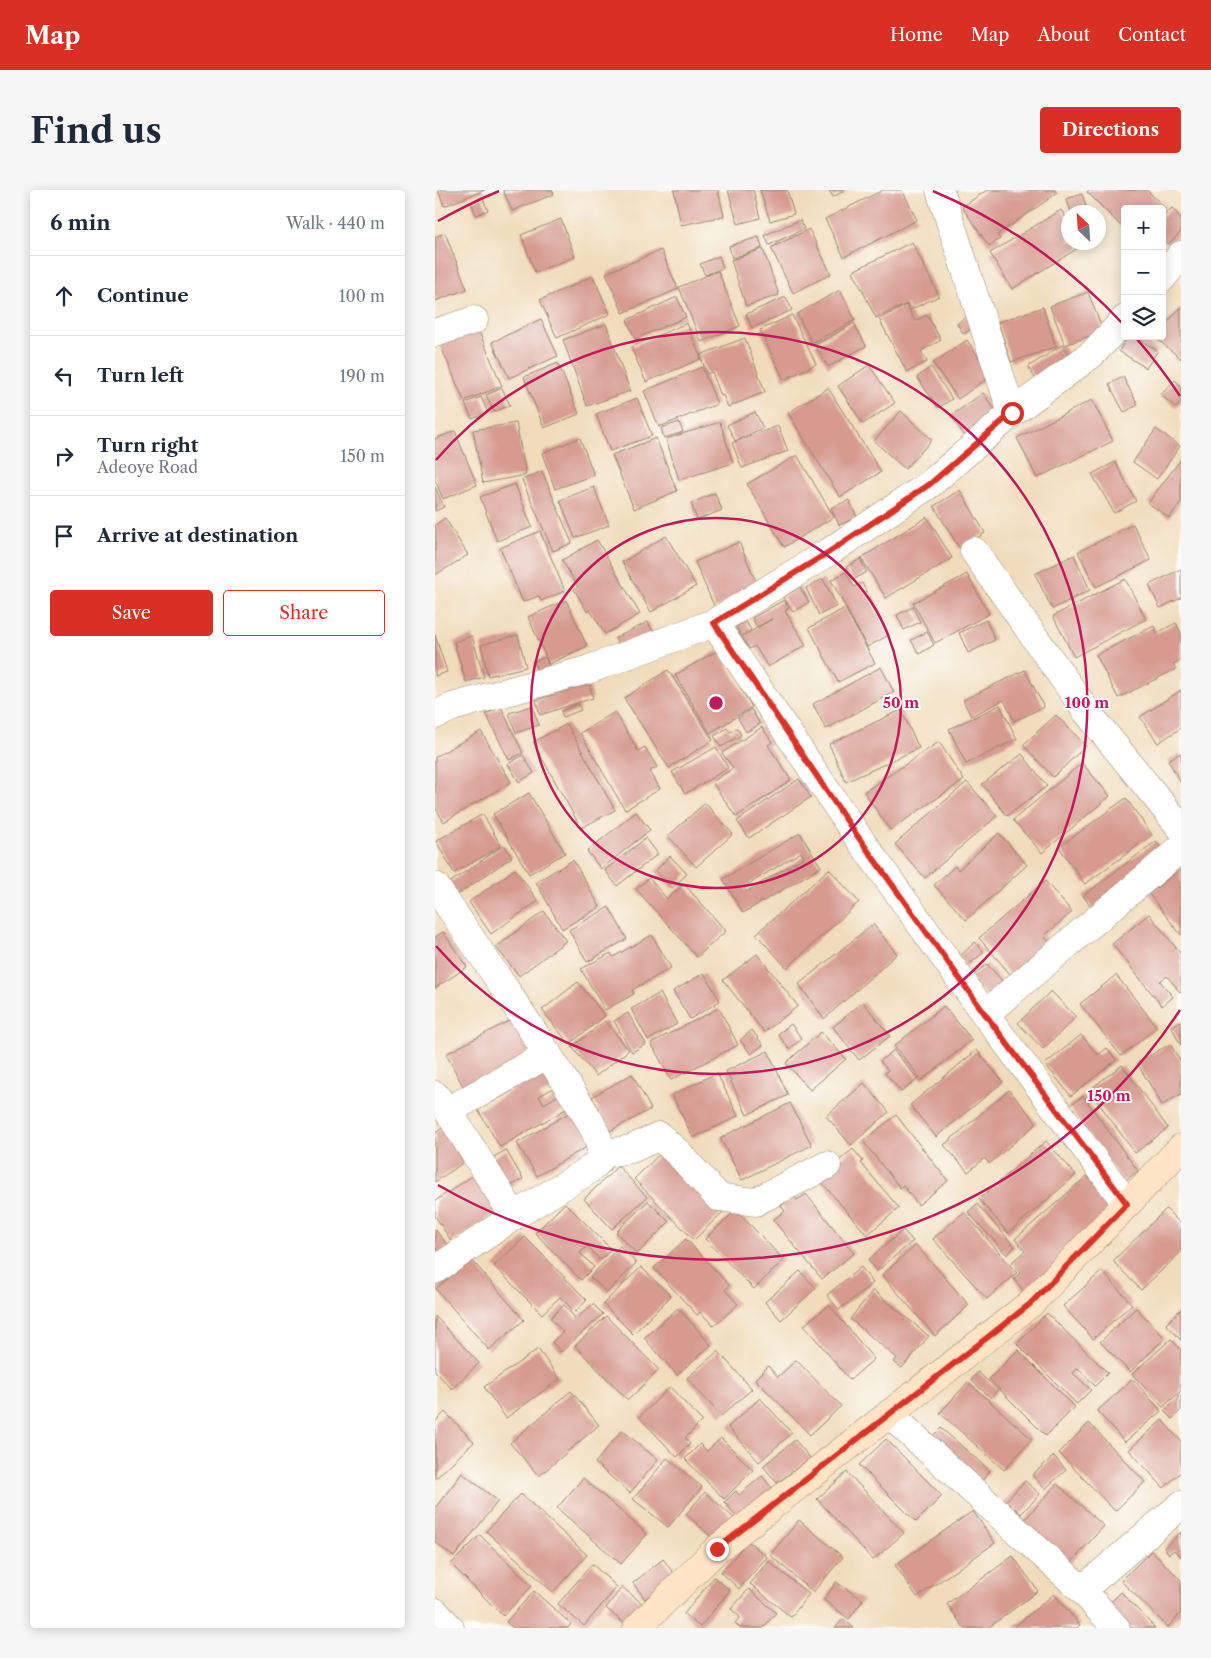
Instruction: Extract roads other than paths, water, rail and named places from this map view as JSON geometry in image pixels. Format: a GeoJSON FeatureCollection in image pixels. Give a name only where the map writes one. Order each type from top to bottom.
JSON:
{"type":"FeatureCollection","features":[{"type":"Feature","properties":{"kind":"street"},"geometry":{"type":"LineString","coordinates":[[940,190],[1012,413]]}},
{"type":"Feature","properties":{"kind":"street"},"geometry":{"type":"LineString","coordinates":[[1166,273],[1181,255]]}},
{"type":"Feature","properties":{"kind":"street"},"geometry":{"type":"LineString","coordinates":[[435,333],[474,320]]}},
{"type":"Feature","properties":{"kind":"street"},"geometry":{"type":"LineString","coordinates":[[435,715],[452,707],[587,670],[714,623],[829,552],[930,484],[1012,413],[1092,354],[1121,323]]}},
{"type":"Feature","properties":{"kind":"street"},"geometry":{"type":"LineString","coordinates":[[974,551],[1087,712],[1181,828]]}},
{"type":"Feature","properties":{"kind":"street"},"geometry":{"type":"LineString","coordinates":[[714,623],[851,827],[985,1014],[1127,1204]]}},
{"type":"Feature","properties":{"kind":"street"},"geometry":{"type":"LineString","coordinates":[[985,1014],[1181,848]]}},
{"type":"Feature","properties":{"kind":"street"},"geometry":{"type":"LineString","coordinates":[[435,886],[548,1054],[587,1117],[599,1142],[601,1154],[598,1162],[589,1170],[514,1216],[435,1270]]}},
{"type":"Feature","properties":{"kind":"street"},"geometry":{"type":"LineString","coordinates":[[514,1216],[441,1103],[548,1054]]}},
{"type":"Feature","properties":{"kind":"street"},"geometry":{"type":"LineString","coordinates":[[601,1154],[631,1149],[659,1136],[680,1155],[718,1197],[755,1202],[827,1165]]}},
{"type":"Feature","properties":{"kind":"street"},"geometry":{"type":"LineString","coordinates":[[637,1628],[717,1549],[1030,1304],[1181,1148]]}},
{"type":"Feature","properties":{"kind":"street"},"geometry":{"type":"LineString","coordinates":[[889,1414],[1082,1590],[1116,1628]]}},
{"type":"Feature","properties":{"kind":"street"},"geometry":{"type":"LineString","coordinates":[[1082,1590],[1181,1505]]}},
{"type":"Feature","properties":{"kind":"street"},"geometry":{"type":"LineString","coordinates":[[435,1612],[450,1628]]}}]}
